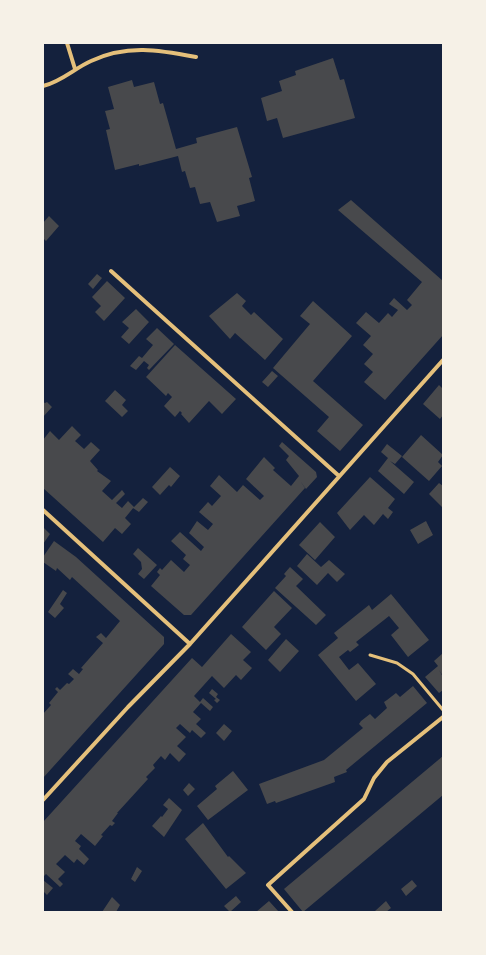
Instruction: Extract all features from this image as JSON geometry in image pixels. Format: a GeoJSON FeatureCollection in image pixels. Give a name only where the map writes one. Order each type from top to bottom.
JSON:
{"type":"FeatureCollection","features":[{"type":"Feature","properties":{"kind":"street"},"geometry":{"type":"LineString","coordinates":[[67,43],[75,70]]}},
{"type":"Feature","properties":{"kind":"street"},"geometry":{"type":"LineString","coordinates":[[43,86],[59,80],[101,57],[138,49],[161,50],[196,57]]}},
{"type":"Feature","properties":{"kind":"street"},"geometry":{"type":"LineString","coordinates":[[111,272],[339,476]]}},
{"type":"Feature","properties":{"kind":"street"},"geometry":{"type":"LineString","coordinates":[[43,800],[128,707],[190,644],[443,360]]}},
{"type":"Feature","properties":{"kind":"street"},"geometry":{"type":"LineString","coordinates":[[43,510],[190,644]]}},
{"type":"Feature","properties":{"kind":"street"},"geometry":{"type":"LineString","coordinates":[[292,912],[268,885],[364,799],[374,778],[387,762],[443,717]]}},
{"type":"Feature","properties":{"kind":"lane"},"geometry":{"type":"LineString","coordinates":[[370,655],[397,663],[413,674],[443,710]]}},
{"type":"Feature","properties":{"kind":"building"},"geometry":{"type":"Polygon","coordinates":[[[333,58],[340,80],[344,79],[355,118],[283,138],[277,118],[267,121],[261,98],[282,91],[279,81],[296,75],[295,71],[333,58]]]}},
{"type":"Feature","properties":{"kind":"building"},"geometry":{"type":"Polygon","coordinates":[[[132,80],[134,87],[154,82],[160,104],[163,103],[176,149],[197,143],[196,138],[237,127],[252,177],[249,178],[255,201],[237,206],[240,216],[217,222],[210,202],[200,204],[195,187],[190,188],[185,171],[182,172],[178,156],[139,166],[139,164],[115,170],[106,130],[110,129],[105,111],[114,109],[108,87],[132,80]]]}},
{"type":"Feature","properties":{"kind":"building"},"geometry":{"type":"Polygon","coordinates":[[[351,200],[443,281],[443,335],[385,400],[364,382],[373,372],[364,364],[373,354],[363,345],[371,336],[356,323],[366,312],[379,323],[388,313],[392,317],[398,310],[389,304],[394,298],[407,310],[412,305],[407,300],[422,282],[338,210],[351,200]]]}},
{"type":"Feature","properties":{"kind":"building"},"geometry":{"type":"Polygon","coordinates":[[[49,216],[59,226],[46,241],[43,238],[43,223],[49,216]]]}},
{"type":"Feature","properties":{"kind":"building"},"geometry":{"type":"Polygon","coordinates":[[[97,274],[102,278],[93,289],[88,284],[97,274]]]}},
{"type":"Feature","properties":{"kind":"building"},"geometry":{"type":"Polygon","coordinates":[[[107,281],[125,298],[104,321],[95,312],[101,306],[92,297],[107,281]]]}},
{"type":"Feature","properties":{"kind":"building"},"geometry":{"type":"Polygon","coordinates":[[[237,293],[246,301],[242,306],[251,315],[254,312],[283,339],[265,360],[235,333],[230,339],[209,316],[237,293]]]}},
{"type":"Feature","properties":{"kind":"building"},"geometry":{"type":"Polygon","coordinates":[[[313,301],[352,336],[313,381],[363,425],[340,451],[317,431],[329,417],[273,368],[310,324],[300,316],[313,301]]]}},
{"type":"Feature","properties":{"kind":"building"},"geometry":{"type":"Polygon","coordinates":[[[136,309],[149,322],[129,344],[121,337],[129,328],[122,322],[136,309]]]}},
{"type":"Feature","properties":{"kind":"building"},"geometry":{"type":"Polygon","coordinates":[[[157,328],[174,344],[149,370],[147,368],[149,365],[144,361],[136,370],[130,366],[139,356],[142,358],[153,345],[146,339],[157,328]]]}},
{"type":"Feature","properties":{"kind":"building"},"geometry":{"type":"Polygon","coordinates":[[[175,345],[236,399],[222,414],[209,401],[189,423],[180,411],[175,417],[164,406],[172,397],[168,393],[166,396],[146,377],[175,345]]]}},
{"type":"Feature","properties":{"kind":"building"},"geometry":{"type":"Polygon","coordinates":[[[272,371],[278,376],[268,387],[262,382],[272,371]]]}},
{"type":"Feature","properties":{"kind":"building"},"geometry":{"type":"Polygon","coordinates":[[[439,385],[443,389],[443,415],[440,419],[423,404],[439,385]]]}},
{"type":"Feature","properties":{"kind":"building"},"geometry":{"type":"Polygon","coordinates":[[[115,390],[126,400],[122,405],[128,411],[122,417],[105,401],[115,390]]]}},
{"type":"Feature","properties":{"kind":"building"},"geometry":{"type":"Polygon","coordinates":[[[43,402],[47,402],[52,407],[43,417],[43,402]]]}},
{"type":"Feature","properties":{"kind":"building"},"geometry":{"type":"Polygon","coordinates":[[[72,426],[81,435],[75,441],[84,449],[91,442],[100,450],[90,461],[98,470],[97,471],[111,481],[102,491],[112,500],[122,490],[125,494],[116,503],[122,508],[128,501],[134,507],[125,518],[131,524],[122,534],[115,528],[103,542],[43,488],[43,440],[50,431],[59,440],[72,426]]]}},
{"type":"Feature","properties":{"kind":"building"},"geometry":{"type":"Polygon","coordinates":[[[421,435],[443,455],[438,462],[442,466],[429,481],[402,457],[421,435]]]}},
{"type":"Feature","properties":{"kind":"building"},"geometry":{"type":"Polygon","coordinates":[[[282,442],[316,472],[317,477],[306,489],[300,481],[305,488],[191,615],[184,615],[151,586],[160,575],[157,572],[160,568],[162,570],[171,560],[184,572],[190,565],[183,559],[186,555],[171,541],[180,532],[201,551],[204,547],[189,533],[197,521],[208,530],[213,524],[199,512],[208,502],[212,506],[221,496],[210,486],[219,475],[237,492],[243,485],[260,500],[264,496],[246,479],[264,457],[275,468],[273,470],[291,486],[299,476],[286,460],[289,456],[279,446],[282,442]]]}},
{"type":"Feature","properties":{"kind":"building"},"geometry":{"type":"Polygon","coordinates":[[[387,444],[402,456],[395,464],[390,461],[414,482],[404,494],[378,471],[388,458],[381,452],[387,444]]]}},
{"type":"Feature","properties":{"kind":"building"},"geometry":{"type":"Polygon","coordinates":[[[170,467],[180,476],[171,487],[169,485],[160,495],[152,487],[170,467]]]}},
{"type":"Feature","properties":{"kind":"building"},"geometry":{"type":"Polygon","coordinates":[[[370,477],[395,499],[388,508],[393,512],[388,519],[383,514],[374,525],[364,515],[350,530],[337,513],[370,477]]]}},
{"type":"Feature","properties":{"kind":"building"},"geometry":{"type":"Polygon","coordinates":[[[439,483],[443,486],[443,508],[429,494],[439,483]]]}},
{"type":"Feature","properties":{"kind":"building"},"geometry":{"type":"Polygon","coordinates":[[[143,498],[148,502],[139,512],[133,508],[143,498]]]}},
{"type":"Feature","properties":{"kind":"building"},"geometry":{"type":"Polygon","coordinates":[[[426,521],[433,535],[418,544],[410,530],[426,521]]]}},
{"type":"Feature","properties":{"kind":"building"},"geometry":{"type":"Polygon","coordinates":[[[320,522],[335,537],[315,560],[299,545],[320,522]]]}},
{"type":"Feature","properties":{"kind":"building"},"geometry":{"type":"Polygon","coordinates":[[[43,527],[50,534],[43,544],[43,527]]]}},
{"type":"Feature","properties":{"kind":"building"},"geometry":{"type":"Polygon","coordinates":[[[54,541],[76,557],[164,637],[164,644],[43,778],[43,714],[51,705],[49,703],[58,692],[55,689],[57,687],[60,690],[74,679],[68,674],[73,669],[79,674],[83,669],[81,668],[103,643],[96,637],[101,633],[106,638],[120,621],[72,577],[70,580],[57,568],[56,571],[43,562],[43,557],[54,541]]]}},
{"type":"Feature","properties":{"kind":"building"},"geometry":{"type":"Polygon","coordinates":[[[138,548],[157,565],[144,579],[138,574],[142,569],[141,562],[133,554],[138,548]]]}},
{"type":"Feature","properties":{"kind":"building"},"geometry":{"type":"Polygon","coordinates":[[[307,554],[321,567],[329,560],[345,574],[337,582],[328,573],[317,585],[297,566],[307,554]]]}},
{"type":"Feature","properties":{"kind":"building"},"geometry":{"type":"Polygon","coordinates":[[[290,567],[303,579],[296,586],[326,615],[316,625],[275,588],[286,576],[284,574],[290,567]]]}},
{"type":"Feature","properties":{"kind":"building"},"geometry":{"type":"Polygon","coordinates":[[[63,590],[67,593],[60,604],[64,608],[55,618],[48,612],[63,590]]]}},
{"type":"Feature","properties":{"kind":"building"},"geometry":{"type":"Polygon","coordinates":[[[274,591],[292,608],[274,627],[281,634],[266,650],[242,627],[274,591]]]}},
{"type":"Feature","properties":{"kind":"building"},"geometry":{"type":"Polygon","coordinates":[[[391,594],[429,640],[408,657],[391,635],[399,628],[389,616],[356,642],[359,645],[350,652],[348,650],[339,657],[349,670],[358,663],[376,684],[356,701],[318,655],[338,638],[334,633],[369,605],[372,610],[391,594]]]}},
{"type":"Feature","properties":{"kind":"building"},"geometry":{"type":"Polygon","coordinates":[[[231,634],[251,652],[243,660],[252,668],[241,680],[236,675],[224,688],[212,676],[194,696],[200,702],[203,698],[213,707],[210,711],[201,703],[193,712],[201,719],[196,724],[206,733],[201,738],[192,730],[190,733],[180,724],[176,728],[186,737],[177,746],[186,754],[179,762],[170,753],[165,760],[161,756],[153,765],[155,768],[146,777],[148,779],[117,813],[112,821],[115,823],[112,826],[110,825],[101,835],[103,836],[95,846],[81,834],[75,841],[81,846],[79,849],[89,859],[84,865],[77,859],[74,863],[65,855],[56,864],[65,872],[58,879],[63,884],[60,887],[46,874],[43,877],[43,822],[192,658],[202,667],[231,634]]]}},
{"type":"Feature","properties":{"kind":"building"},"geometry":{"type":"Polygon","coordinates":[[[286,639],[299,651],[280,672],[268,660],[286,639]]]}},
{"type":"Feature","properties":{"kind":"building"},"geometry":{"type":"Polygon","coordinates":[[[443,653],[443,676],[439,670],[443,677],[443,690],[439,693],[425,677],[438,666],[434,661],[443,653]]]}},
{"type":"Feature","properties":{"kind":"building"},"geometry":{"type":"Polygon","coordinates":[[[413,686],[427,703],[346,770],[347,772],[334,777],[335,782],[276,803],[275,801],[267,804],[259,784],[324,760],[363,728],[359,724],[361,721],[370,714],[375,719],[387,708],[384,702],[396,693],[400,697],[413,686]]]}},
{"type":"Feature","properties":{"kind":"building"},"geometry":{"type":"Polygon","coordinates":[[[212,689],[218,694],[216,697],[220,700],[217,703],[214,700],[216,699],[209,693],[212,689]]]}},
{"type":"Feature","properties":{"kind":"building"},"geometry":{"type":"Polygon","coordinates":[[[224,724],[232,731],[224,741],[216,733],[224,724]]]}},
{"type":"Feature","properties":{"kind":"building"},"geometry":{"type":"Polygon","coordinates":[[[443,756],[443,795],[303,912],[284,889],[443,756]]]}},
{"type":"Feature","properties":{"kind":"building"},"geometry":{"type":"Polygon","coordinates":[[[233,771],[248,790],[208,820],[197,806],[217,789],[215,786],[233,771]]]}},
{"type":"Feature","properties":{"kind":"building"},"geometry":{"type":"Polygon","coordinates":[[[189,783],[195,789],[188,796],[183,790],[189,783]]]}},
{"type":"Feature","properties":{"kind":"building"},"geometry":{"type":"Polygon","coordinates":[[[169,798],[182,810],[164,837],[152,826],[168,809],[163,805],[169,798]]]}},
{"type":"Feature","properties":{"kind":"building"},"geometry":{"type":"Polygon","coordinates":[[[203,823],[228,857],[229,856],[246,873],[226,889],[185,839],[203,823]]]}},
{"type":"Feature","properties":{"kind":"building"},"geometry":{"type":"Polygon","coordinates":[[[137,867],[142,871],[135,882],[131,879],[137,867]]]}},
{"type":"Feature","properties":{"kind":"building"},"geometry":{"type":"Polygon","coordinates":[[[43,880],[53,888],[47,895],[43,891],[43,880]]]}},
{"type":"Feature","properties":{"kind":"building"},"geometry":{"type":"Polygon","coordinates":[[[412,880],[417,886],[406,896],[401,889],[412,880]]]}},
{"type":"Feature","properties":{"kind":"building"},"geometry":{"type":"Polygon","coordinates":[[[236,896],[241,902],[230,912],[224,906],[236,896]]]}},
{"type":"Feature","properties":{"kind":"building"},"geometry":{"type":"Polygon","coordinates":[[[112,897],[120,905],[116,912],[102,912],[112,897]]]}},
{"type":"Feature","properties":{"kind":"building"},"geometry":{"type":"Polygon","coordinates":[[[269,901],[279,912],[256,912],[269,901]]]}},
{"type":"Feature","properties":{"kind":"building"},"geometry":{"type":"Polygon","coordinates":[[[386,901],[391,908],[386,912],[375,911],[386,901]]]}}]}
